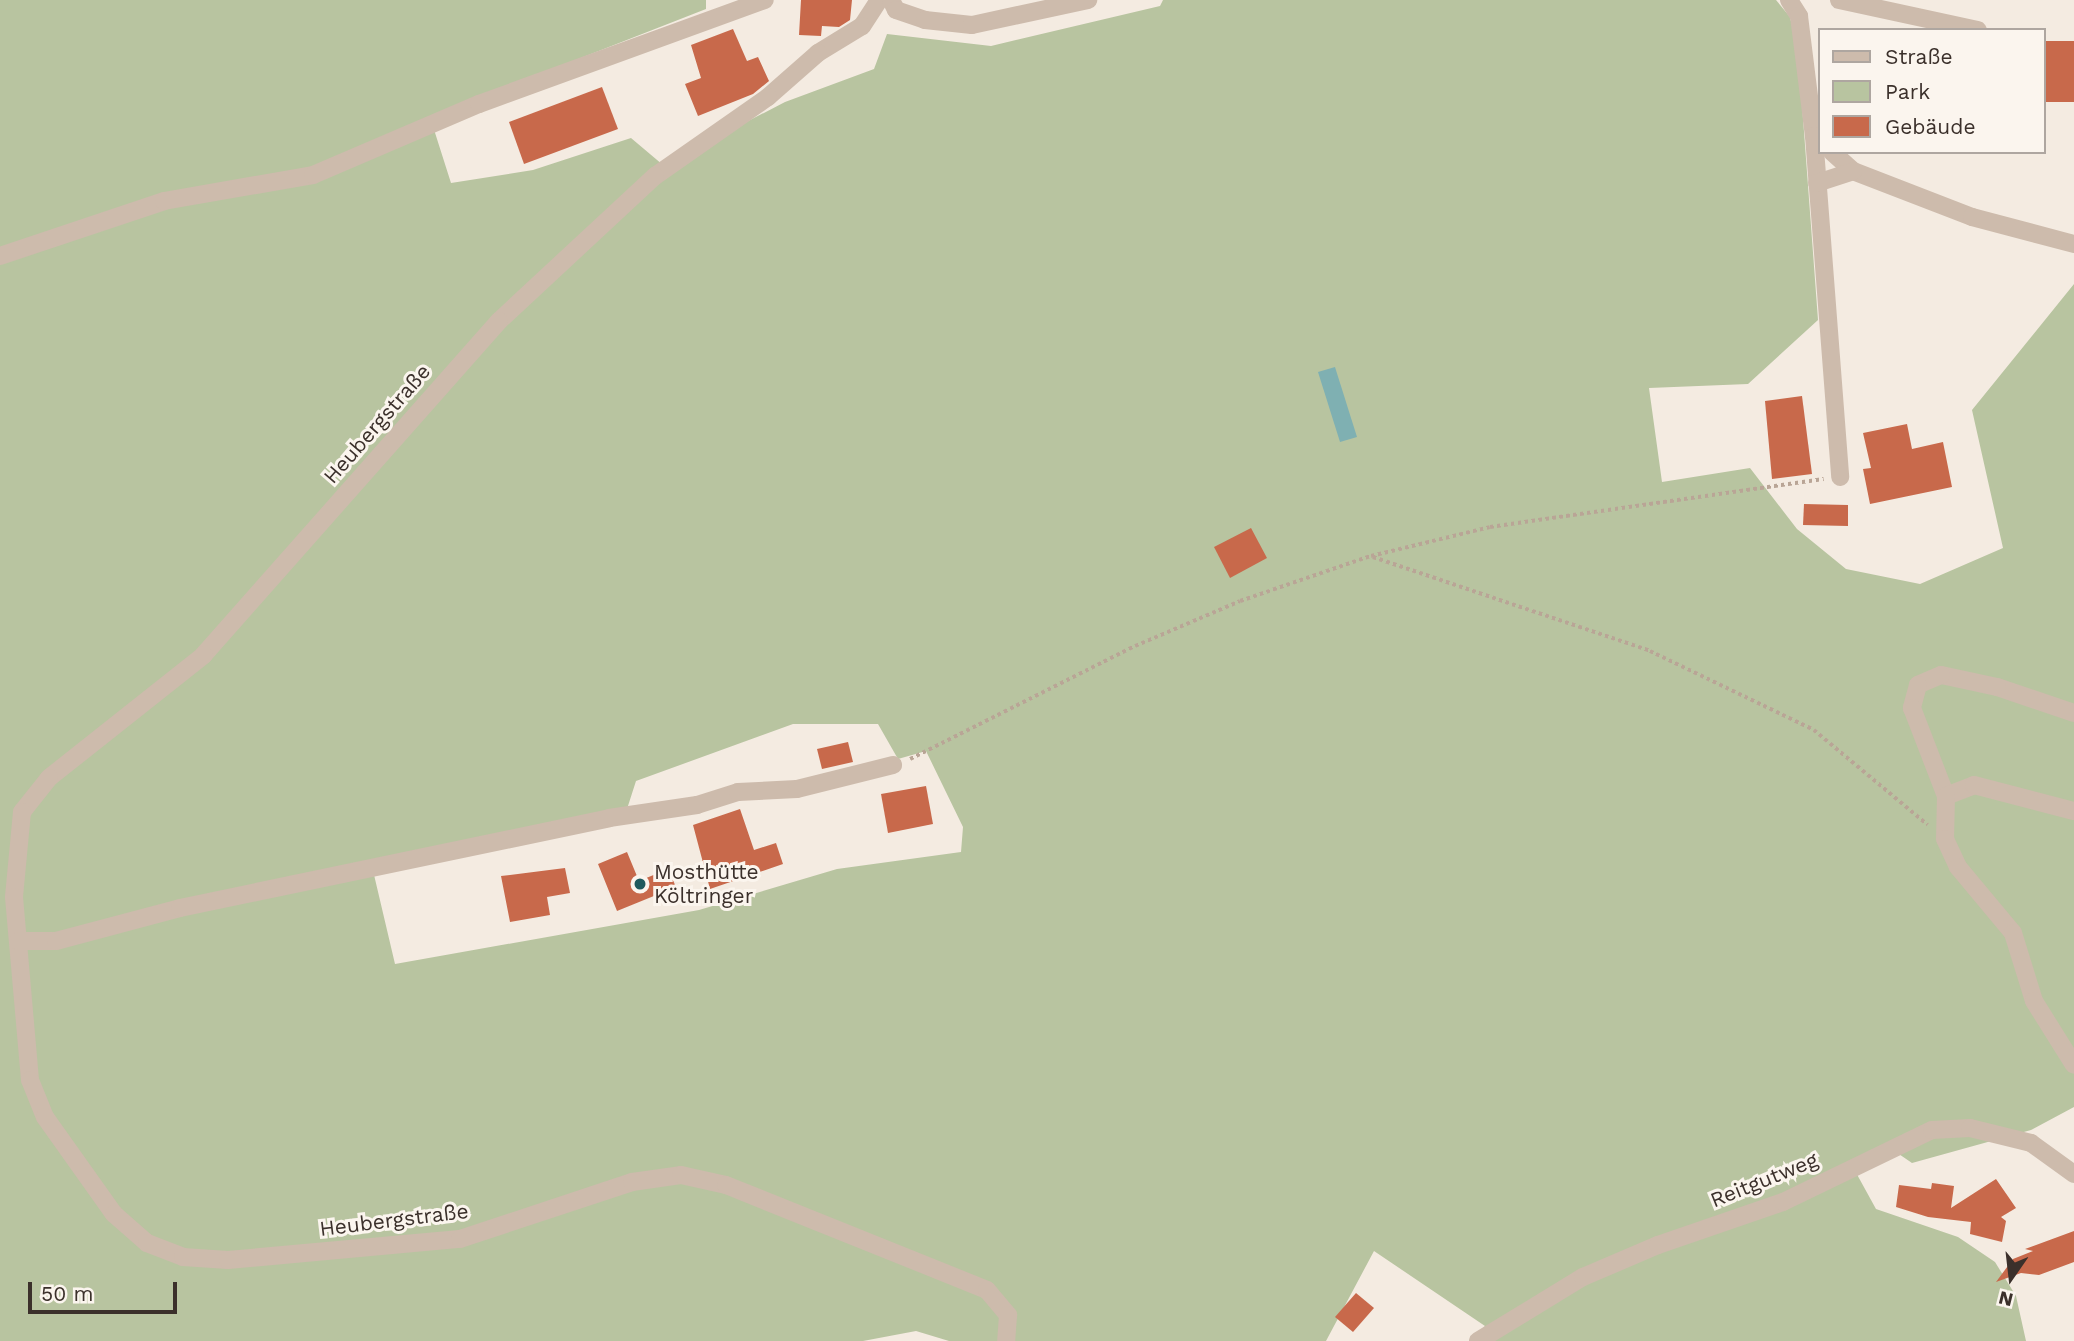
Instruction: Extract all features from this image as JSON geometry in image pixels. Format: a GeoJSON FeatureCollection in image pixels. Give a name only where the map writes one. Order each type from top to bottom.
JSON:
{"type":"FeatureCollection","features":[{"type":"Feature","properties":{"kind":"street"},"geometry":{"type":"LineString","coordinates":[[0,256],[164,201],[313,175],[479,104],[765,0]]}},
{"type":"Feature","properties":{"kind":"street","name":"Heubergstraße"},"geometry":{"type":"LineString","coordinates":[[879,0],[862,26],[818,53],[768,97],[655,176],[499,321],[204,655],[49,778],[22,813],[14,897],[30,1080],[45,1117],[114,1214],[146,1243],[183,1257],[228,1260],[460,1239],[632,1182],[681,1175],[726,1185],[986,1290],[1008,1315],[1006,1341]]}},
{"type":"Feature","properties":{"kind":"street"},"geometry":{"type":"LineString","coordinates":[[891,0],[896,10],[925,20],[972,26],[1088,0]]}},
{"type":"Feature","properties":{"kind":"street"},"geometry":{"type":"LineString","coordinates":[[1789,0],[1799,16],[1817,139],[1817,183],[1840,477]]}},
{"type":"Feature","properties":{"kind":"street"},"geometry":{"type":"LineString","coordinates":[[1839,0],[1969,28]]}},
{"type":"Feature","properties":{"kind":"street"},"geometry":{"type":"LineString","coordinates":[[1834,154],[1853,171],[1972,217],[2074,244]]}},
{"type":"Feature","properties":{"kind":"street"},"geometry":{"type":"LineString","coordinates":[[1817,183],[1853,171]]}},
{"type":"Feature","properties":{"kind":"street"},"geometry":{"type":"LineString","coordinates":[[2074,713],[1997,687],[1941,675],[1918,685],[1912,708],[1947,796],[1945,839],[1958,867],[2013,933],[2034,1001],[2074,1065]]}},
{"type":"Feature","properties":{"kind":"street"},"geometry":{"type":"LineString","coordinates":[[18,941],[55,942],[247,894],[609,818],[697,805],[738,792],[797,789],[893,765]]}},
{"type":"Feature","properties":{"kind":"street"},"geometry":{"type":"LineString","coordinates":[[1947,796],[1974,785],[2074,811]]}},
{"type":"Feature","properties":{"kind":"street","name":"Reitgutweg"},"geometry":{"type":"LineString","coordinates":[[1478,1341],[1583,1278],[1657,1245],[1783,1202],[1932,1130],[1970,1128],[2031,1143],[2074,1174]]}},
{"type":"Feature","properties":{"kind":"path"},"geometry":{"type":"LineString","coordinates":[[893,765],[933,751],[1135,646],[1240,601],[1371,556],[1490,527],[1840,477]]}},
{"type":"Feature","properties":{"kind":"path"},"geometry":{"type":"LineString","coordinates":[[1371,556],[1650,651],[1815,730],[1945,839]]}},
{"type":"Feature","properties":{"kind":"green space"},"geometry":{"type":"Polygon","coordinates":[[[0,0],[706,0],[706,9],[430,117],[451,183],[533,170],[631,138],[663,165],[785,102],[874,69],[887,34],[991,46],[1160,6],[1163,0],[1776,0],[1790,17],[1798,51],[1818,320],[1748,384],[1649,388],[1662,482],[1750,468],[1797,529],[1846,569],[1920,584],[2003,548],[1972,410],[2074,284],[2074,1107],[2031,1130],[1912,1163],[1893,1150],[1854,1169],[1876,1209],[1958,1237],[1995,1262],[2016,1296],[2026,1341],[1470,1341],[1485,1326],[1374,1251],[1326,1341],[949,1341],[916,1331],[863,1341],[0,1341],[0,0]],[[793,724],[636,781],[627,809],[371,862],[395,964],[699,910],[837,869],[961,852],[963,827],[926,751],[898,759],[878,724],[793,724]]]}},
{"type":"Feature","properties":{"kind":"water"},"geometry":{"type":"Polygon","coordinates":[[[1335,367],[1357,437],[1340,442],[1318,372],[1335,367]]]}},
{"type":"Feature","properties":{"kind":"building"},"geometry":{"type":"Polygon","coordinates":[[[801,0],[852,0],[850,20],[839,27],[822,26],[821,36],[799,35],[801,0]]]}},
{"type":"Feature","properties":{"kind":"building"},"geometry":{"type":"Polygon","coordinates":[[[733,29],[747,61],[758,57],[769,81],[753,94],[698,116],[685,84],[701,78],[691,45],[733,29]]]}},
{"type":"Feature","properties":{"kind":"building"},"geometry":{"type":"Polygon","coordinates":[[[2046,41],[2074,41],[2074,102],[2046,102],[2046,41]]]}},
{"type":"Feature","properties":{"kind":"building"},"geometry":{"type":"Polygon","coordinates":[[[602,87],[618,129],[524,164],[509,122],[602,87]]]}},
{"type":"Feature","properties":{"kind":"building"},"geometry":{"type":"Polygon","coordinates":[[[1802,396],[1812,474],[1772,479],[1765,401],[1802,396]]]}},
{"type":"Feature","properties":{"kind":"building"},"geometry":{"type":"Polygon","coordinates":[[[1907,424],[1912,449],[1943,442],[1952,487],[1870,504],[1863,469],[1871,468],[1863,433],[1907,424]]]}},
{"type":"Feature","properties":{"kind":"building"},"geometry":{"type":"Polygon","coordinates":[[[1804,504],[1848,505],[1848,526],[1803,525],[1804,504]]]}},
{"type":"Feature","properties":{"kind":"building"},"geometry":{"type":"Polygon","coordinates":[[[1251,528],[1267,558],[1230,578],[1214,547],[1251,528]]]}},
{"type":"Feature","properties":{"kind":"building"},"geometry":{"type":"Polygon","coordinates":[[[848,742],[853,762],[822,769],[817,749],[848,742]]]}},
{"type":"Feature","properties":{"kind":"building"},"geometry":{"type":"Polygon","coordinates":[[[926,786],[933,824],[888,833],[881,794],[926,786]]]}},
{"type":"Feature","properties":{"kind":"building"},"geometry":{"type":"Polygon","coordinates":[[[740,809],[754,850],[776,843],[783,864],[710,889],[693,825],[740,809]]]}},
{"type":"Feature","properties":{"kind":"building","name":"Mosthütte Költringer"},"geometry":{"type":"Polygon","coordinates":[[[627,852],[639,881],[668,869],[676,887],[617,911],[598,864],[627,852]]]}},
{"type":"Feature","properties":{"kind":"building"},"geometry":{"type":"Polygon","coordinates":[[[565,868],[570,893],[547,897],[550,915],[510,922],[501,876],[565,868]]]}},
{"type":"Feature","properties":{"kind":"building"},"geometry":{"type":"Polygon","coordinates":[[[1996,1179],[2016,1208],[2001,1217],[2006,1221],[2002,1242],[1970,1234],[1971,1222],[1928,1217],[1896,1207],[1899,1185],[1931,1189],[1932,1183],[1954,1186],[1951,1208],[1996,1179]]]}},
{"type":"Feature","properties":{"kind":"building"},"geometry":{"type":"Polygon","coordinates":[[[2074,1231],[2074,1262],[2039,1275],[2021,1273],[1996,1282],[2013,1259],[2033,1251],[2025,1249],[2074,1231]]]}},
{"type":"Feature","properties":{"kind":"building"},"geometry":{"type":"Polygon","coordinates":[[[1356,1293],[1374,1308],[1353,1332],[1335,1317],[1356,1293]]]}},
{"type":"Feature","properties":{"kind":"place","name":"Mosthütte Költringer"},"geometry":{"type":"Point","coordinates":[640,884]}}]}
